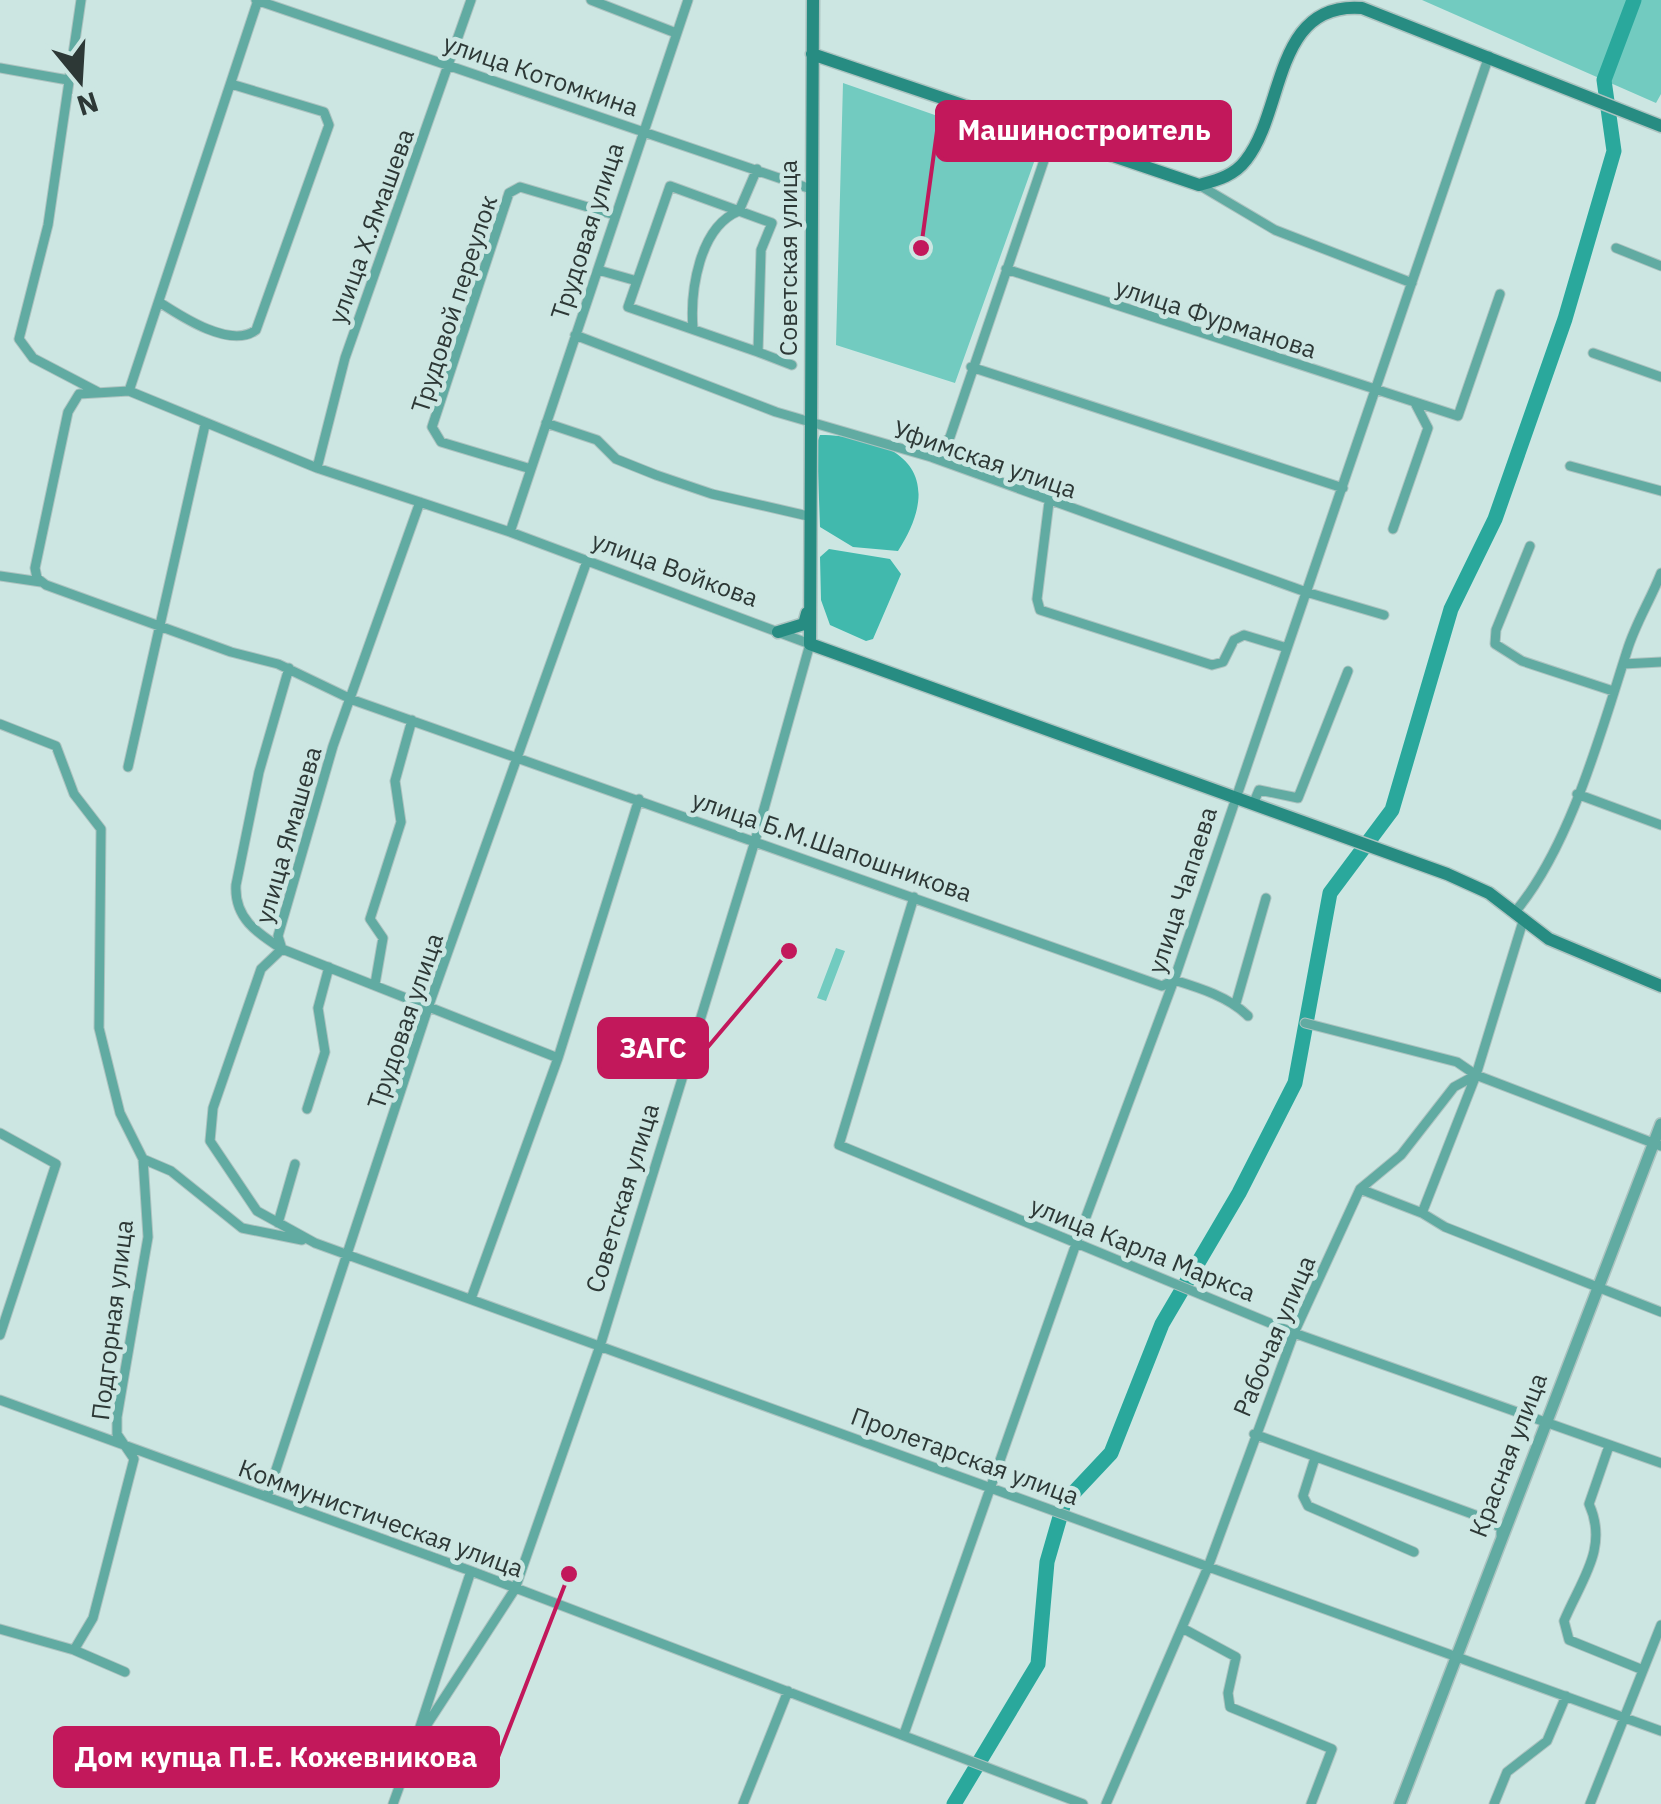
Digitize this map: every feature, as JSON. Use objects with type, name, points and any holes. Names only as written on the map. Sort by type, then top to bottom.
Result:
[{"type":"main road","name":"Советская улица","points":[[810,644],[813,0]]},
{"type":"main road","points":[[812,54],[1199,184],[1220,179],[1248,158],[1290,52],[1325,12],[1362,8],[1661,126]]},
{"type":"main road","points":[[778,632],[804,624],[809,606]]},
{"type":"main road","points":[[809,606],[816,631],[844,656]]},
{"type":"main road","name":"улица Войкова","points":[[810,644],[1235,795],[1489,893],[1549,939],[1661,986]]},
{"type":"street","points":[[81,0],[48,225],[19,339],[33,358],[100,393]]},
{"type":"street","points":[[129,391],[258,0]]},
{"type":"street","name":"улица Котомкина","points":[[258,0],[811,188]]},
{"type":"street","name":"улица Х.Ямашева","points":[[317,468],[345,358],[471,0]]},
{"type":"street","points":[[591,0],[676,33]]},
{"type":"street","name":"Трудовая улица","points":[[510,532],[640,131],[688,0]]},
{"type":"street","name":"улица Чапаева","points":[[904,1734],[1076,1241],[1174,980],[1490,56]]},
{"type":"street","points":[[0,68],[68,80]]},
{"type":"street","points":[[159,302],[180,316],[234,337],[247,337],[256,330],[329,125],[324,112],[232,84]]},
{"type":"street","points":[[931,457],[950,437],[1053,134]]},
{"type":"street","points":[[692,330],[690,298],[710,236],[722,218],[739,211],[757,169]]},
{"type":"street","points":[[1199,184],[1275,230],[1412,283]]},
{"type":"street","points":[[758,352],[760,250],[772,223],[670,186],[628,308],[792,365]]},
{"type":"street","name":"Трудовой переулок","points":[[531,469],[441,442],[432,427],[508,192],[520,187],[614,215]]},
{"type":"street","points":[[1616,248],[1661,266]]},
{"type":"street","points":[[598,270],[637,281]]},
{"type":"street","name":"улица Фурманова","points":[[1006,270],[1458,416],[1500,294]]},
{"type":"street","name":"Уфимская улица","points":[[576,334],[810,423],[931,457],[1306,592],[1384,615]]},
{"type":"street","points":[[1593,354],[1661,378]]},
{"type":"street","points":[[972,367],[1343,488]]},
{"type":"street","name":"улица Войкова","points":[[41,582],[35,568],[68,412],[80,394],[129,391],[317,468],[510,532],[810,644]]},
{"type":"street","points":[[1393,528],[1428,428],[1415,404]]},
{"type":"street","points":[[546,423],[597,440],[616,459],[656,475],[712,494],[808,516]]},
{"type":"street","points":[[128,767],[205,425]]},
{"type":"street","points":[[1570,466],[1661,491]]},
{"type":"street","points":[[354,700],[420,502]]},
{"type":"street","points":[[1049,502],[1037,599],[1040,610],[1212,665],[1223,662],[1234,640],[1244,635],[1287,648]]},
{"type":"street","points":[[1530,546],[1496,630],[1495,644],[1522,661],[1613,692]]},
{"type":"street","name":"Трудовая улица","points":[[267,1498],[430,1005],[587,560]]},
{"type":"street","points":[[1422,1213],[1476,1075],[1519,915],[1537,886],[1577,794],[1623,664],[1661,573]]},
{"type":"street","name":"улица Б.М.Шапошникова","points":[[0,576],[41,582],[158,626],[289,668],[354,700],[1162,986],[1174,980],[1236,1003],[1248,1016]]},
{"type":"street","name":"Советская улица","points":[[394,1804],[415,1742],[515,1588],[601,1344],[755,840],[810,644]]},
{"type":"street","points":[[1623,664],[1661,662]]},
{"type":"street","name":"улица Ямашева","points":[[282,949],[250,929],[235,890],[258,772],[289,668]]},
{"type":"street","name":"улица Войкова","points":[[1254,802],[1259,790],[1298,798],[1348,671]]},
{"type":"street","name":"улица Ямашева","points":[[282,949],[278,936],[334,746],[354,700]]},
{"type":"street","points":[[376,984],[375,966],[383,938],[370,918],[401,822],[394,791],[396,771],[412,720]]},
{"type":"street","points":[[0,724],[56,746],[74,794],[101,829],[99,1028],[120,1112],[142,1159],[171,1171],[242,1228],[316,1243]]},
{"type":"street","points":[[1577,794],[1661,825]]},
{"type":"street","points":[[472,1296],[558,1058],[639,800]]},
{"type":"street","name":"улица Карла Маркса","points":[[914,897],[839,1145],[1294,1333],[1543,1424],[1661,1462]]},
{"type":"street","points":[[1236,1003],[1266,898]]},
{"type":"street","points":[[282,949],[558,1058]]},
{"type":"street","name":"улица Ямашева","points":[[282,949],[261,970],[213,1108],[210,1141],[257,1211],[316,1243],[349,1254]]},
{"type":"street","points":[[307,1109],[325,1052],[318,1008],[330,967]]},
{"type":"street","points":[[1306,1023],[1458,1062],[1476,1075],[1657,1145]]},
{"type":"street","name":"Рабочая улица","points":[[1106,1804],[1184,1629],[1294,1333],[1360,1189],[1400,1155],[1454,1087],[1476,1075]]},
{"type":"street","name":"Красная улица","points":[[1400,1804],[1543,1424],[1657,1145],[1661,1124]]},
{"type":"street","points":[[0,1133],[56,1164],[0,1335]]},
{"type":"street","name":"Подгорная улица","points":[[74,1650],[94,1618],[134,1459],[117,1434],[117,1417],[148,1237],[142,1159]]},
{"type":"street","points":[[278,1223],[295,1164]]},
{"type":"street","points":[[1360,1189],[1422,1213],[1445,1227],[1661,1312]]},
{"type":"street","name":"Пролетарская улица","points":[[349,1254],[1031,1501],[1455,1660],[1661,1731]]},
{"type":"street","name":"Коммунистическая улица","points":[[0,1400],[472,1571],[1083,1804]]},
{"type":"street","points":[[1254,1434],[1486,1519],[1500,1528],[1502,1535]]},
{"type":"street","points":[[1609,1446],[1589,1504],[1598,1522],[1598,1544],[1564,1621],[1564,1630],[1568,1640],[1643,1670]]},
{"type":"street","points":[[1315,1458],[1303,1496],[1308,1506],[1414,1552]]},
{"type":"street","points":[[415,1742],[472,1571]]},
{"type":"street","points":[[1590,1804],[1661,1625]]},
{"type":"street","points":[[1184,1629],[1236,1657],[1228,1693],[1230,1707],[1332,1749],[1311,1804]]},
{"type":"street","points":[[0,1630],[74,1650],[125,1672]]},
{"type":"street","points":[[743,1804],[788,1691]]},
{"type":"street","points":[[1494,1804],[1507,1772],[1547,1741],[1566,1696]]},
{"type":"shaded area","points":[[1422,0],[1661,0],[1661,94],[1656,103]]},
{"type":"shaded area","points":[[843,83],[1038,151],[955,383],[836,345]]},
{"type":"shaded area","points":[[820,435],[873,443],[908,464],[917,480],[918,500],[912,524],[898,551],[853,547],[820,527]]},
{"type":"shaded area","points":[[829,549],[890,559],[901,574],[873,639],[866,641],[830,625],[821,600],[820,557]]},
{"type":"shaded area","points":[[836,948],[845,951],[826,1001],[817,998]]},
{"type":"waterway","points":[[954,1804],[1038,1664],[1047,1562],[1064,1503],[1111,1453],[1162,1324],[1239,1193],[1295,1083],[1330,893],[1392,810],[1451,609],[1495,519],[1565,319],[1614,151],[1604,80],[1634,0]]},
{"type":"place","name":"Машиностроитель","points":[[921,248]]},
{"type":"place","name":"ЗАГС","points":[[789,951]]},
{"type":"place","name":"Дом купца П.Е. Кожевникова","points":[[569,1574]]}]
